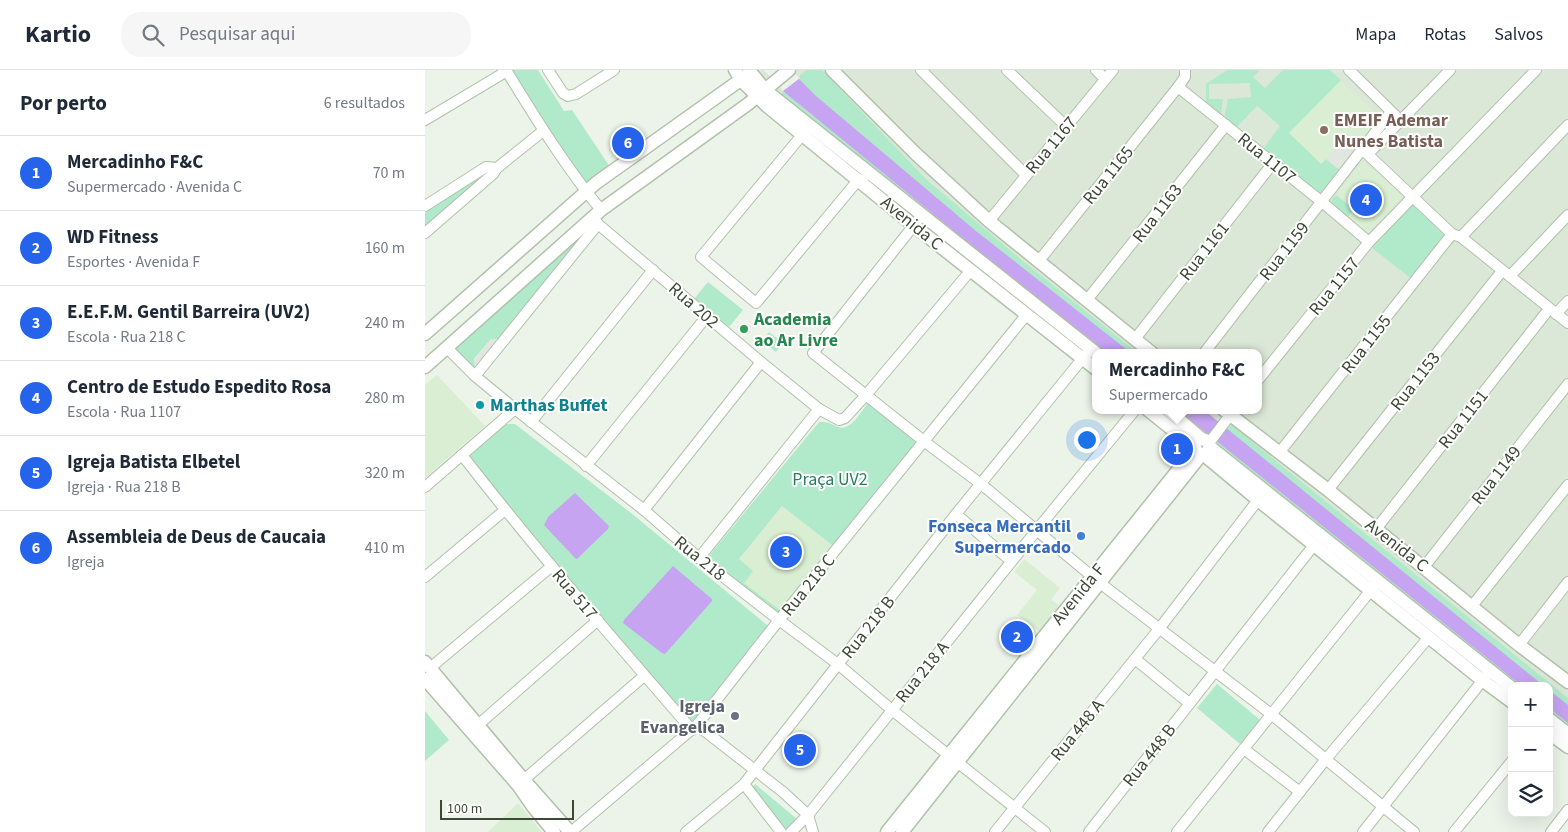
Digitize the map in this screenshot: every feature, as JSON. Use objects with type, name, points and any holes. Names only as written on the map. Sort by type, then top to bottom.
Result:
[{"type":"street","points":[[425,120],[507,70]]},
{"type":"street","name":"Rua 202","points":[[507,70],[543,131],[585,192],[597,217],[653,270],[819,409],[839,420],[843,420],[867,395]]},
{"type":"street","points":[[547,70],[563,93],[568,96],[576,94],[614,70]]},
{"type":"street","points":[[425,368],[597,217],[761,94],[789,70]]},
{"type":"street","points":[[833,70],[916,154],[989,221],[1147,349]]},
{"type":"street","points":[[921,70],[1026,175]]},
{"type":"street","points":[[1007,70],[1067,127]]},
{"type":"street","points":[[1096,70],[1105,79]]},
{"type":"street","name":"Rua 1167","points":[[989,221],[1113,70]]},
{"type":"street","points":[[1178,87],[1185,78],[1185,70]]},
{"type":"street","points":[[1349,70],[1361,74],[1391,112],[1401,120]]},
{"type":"street","points":[[1450,70],[1401,120],[1366,152],[1457,236],[1568,323]]},
{"type":"street","name":"Rua 1157","points":[[1262,375],[1369,242],[1536,70]]},
{"type":"street","points":[[425,334],[585,192],[746,73]]},
{"type":"street","name":"Avenida C","points":[[746,73],[761,94],[917,220],[1090,353]]},
{"type":"street","name":"Rua 1107","points":[[1178,87],[1369,242]]},
{"type":"street","name":"Rua 1165","points":[[1038,262],[1178,87]]},
{"type":"street","name":"Rua 1159","points":[[1206,349],[1322,202],[1366,152],[1391,112]]},
{"type":"street","name":"Rua 1163","points":[[1087,300],[1226,125]]},
{"type":"street","name":"Rua 1155","points":[[1279,453],[1457,236],[1568,126]]},
{"type":"street","points":[[806,130],[701,257],[756,303],[863,176]]},
{"type":"street","points":[[425,233],[493,174],[497,168],[543,131]]},
{"type":"street","name":"Rua 1161","points":[[1135,339],[1273,163]]},
{"type":"street","points":[[425,206],[486,167],[497,168]]},
{"type":"street","name":"Rua 1153","points":[[1328,490],[1506,274],[1568,215]]},
{"type":"street","points":[[475,376],[597,217]]},
{"type":"street","points":[[917,220],[813,353],[981,484],[1096,580],[1206,666],[1212,674],[1271,714],[1414,832]]},
{"type":"street","name":"Avenida C","points":[[917,220],[971,270],[1027,314],[1090,353]]},
{"type":"street","points":[[531,422],[653,270]]},
{"type":"street","points":[[867,395],[971,270]]},
{"type":"street","name":"Rua 1151","points":[[1376,529],[1553,311],[1568,301]]},
{"type":"street","name":"Rua 218 C","points":[[571,832],[695,727],[779,620],[1027,314]]},
{"type":"street","points":[[585,466],[707,316]]},
{"type":"street","name":"Rua 218","points":[[447,348],[475,376],[585,466],[644,510],[699,558],[839,664],[892,710],[1045,832]]},
{"type":"street","name":"Rua 218 B","points":[[686,832],[743,784],[956,514],[1090,353]]},
{"type":"street","points":[[644,510],[761,362]]},
{"type":"street","name":"Rua 1149","points":[[1425,567],[1568,384]]},
{"type":"street","points":[[425,487],[515,409]]},
{"type":"street","points":[[699,558],[819,409]]},
{"type":"street","name":"Rua 218 A","points":[[791,832],[808,814],[1132,414]]},
{"type":"street","points":[[1154,414],[1204,446],[1487,676],[1508,698]]},
{"type":"street","points":[[1172,414],[1258,500],[1315,545],[1374,586],[1429,637],[1487,676],[1508,686]]},
{"type":"street","points":[[1204,446],[1228,414]]},
{"type":"street","name":"Avenida C","points":[[1228,414],[1328,490],[1519,645],[1568,682]]},
{"type":"street","name":"Avenida F","points":[[887,832],[953,758],[1204,446]]},
{"type":"street","name":"Rua 517","points":[[462,455],[505,510],[645,676],[695,727],[754,770],[808,814]]},
{"type":"street","points":[[1473,606],[1568,486]]},
{"type":"street","name":"Rua 448 A","points":[[995,832],[1159,629],[1258,500]]},
{"type":"street","points":[[425,577],[505,510]]},
{"type":"street","points":[[956,514],[1011,561]]},
{"type":"street","name":"Rua 448 B","points":[[1089,832],[1315,545]]},
{"type":"street","points":[[427,670],[552,566]]},
{"type":"street","points":[[1519,645],[1568,582]]},
{"type":"street","points":[[1177,832],[1374,586]]},
{"type":"street","points":[[478,725],[598,620]]},
{"type":"street","points":[[1268,832],[1326,759],[1429,637]]},
{"type":"street","points":[[1135,659],[1189,703]]},
{"type":"street","points":[[427,670],[478,725],[521,782],[534,808],[554,832]]},
{"type":"street","points":[[427,670],[521,782],[571,832]]},
{"type":"street","points":[[521,782],[645,676]]},
{"type":"street","points":[[1363,832],[1487,676]]},
{"type":"street","points":[[1553,721],[1568,734]]},
{"type":"street","points":[[1553,736],[1568,747]]},
{"type":"street","points":[[1244,749],[1300,792]]},
{"type":"street","name":"Avenida F","points":[[902,832],[953,758]]},
{"type":"street","points":[[1454,832],[1508,766]]},
{"type":"street","points":[[743,784],[781,832]]},
{"type":"street","points":[[1551,832],[1568,810]]},
{"type":"street","points":[[808,814],[813,832]]},
{"type":"shaded area","points":[[739,70],[1568,70],[1568,747],[1553,699],[1553,682],[1508,683],[1156,414],[1262,414],[1262,349],[1092,349],[1092,363],[771,109]]},
{"type":"shaded area","points":[[763,70],[790,70],[816,96],[976,231],[1126,349],[1101,349],[783,91]]},
{"type":"shaded area","name":"EMEIF Ademar Nunes Batista","points":[[1330,70],[1381,118],[1320,193],[1263,149],[1280,126],[1256,106]]},
{"type":"shaded area","points":[[1350,134],[1361,144],[1340,170],[1326,159]]},
{"type":"shaded area","points":[[1363,161],[1403,196],[1367,234],[1329,204]]},
{"type":"shaded area","points":[[491,339],[500,339],[475,367],[474,360]]},
{"type":"shaded area","points":[[437,375],[485,426],[425,478],[425,385]]},
{"type":"shaded area","points":[[1183,414],[1209,414],[1539,682],[1517,682]]},
{"type":"shaded area","points":[[575,493],[609,526],[577,559],[544,525],[548,517]]},
{"type":"shaded area","points":[[782,506],[832,545],[780,610],[744,583],[739,559]]},
{"type":"shaded area","points":[[1024,559],[1060,588],[1051,600],[1060,606],[1040,632],[1017,615],[1037,590],[1014,572]]},
{"type":"shaded area","points":[[673,566],[712,601],[665,654],[623,623]]},
{"type":"shaded area","points":[[1553,693],[1568,705],[1568,723],[1553,711]]},
{"type":"shaded area","points":[[518,803],[542,832],[488,832]]},
{"type":"green space","points":[[507,70],[538,70],[564,111],[572,110],[610,167],[586,186]]},
{"type":"green space","points":[[806,70],[822,70],[928,181],[1023,261],[1133,349],[1092,350],[781,94]]},
{"type":"green space","points":[[1227,70],[1260,70],[1253,77],[1265,88],[1283,70],[1330,70],[1341,80],[1289,133],[1321,164],[1326,159],[1340,170],[1320,193],[1263,149],[1280,126],[1257,106],[1236,128],[1224,119],[1228,99],[1251,97],[1250,83],[1209,84],[1209,99],[1223,99],[1221,116],[1206,104],[1206,84]]},
{"type":"green space","points":[[498,164],[425,233],[425,213]]},
{"type":"green space","points":[[1336,195],[1354,209],[1347,218],[1329,204]]},
{"type":"green space","points":[[1413,205],[1448,237],[1413,280],[1372,248]]},
{"type":"green space","points":[[575,241],[577,244],[500,339],[491,339],[474,359],[475,367],[472,370],[454,351]]},
{"type":"green space","points":[[708,282],[743,310],[729,327],[694,299]]},
{"type":"green space","points":[[769,332],[783,343],[776,352],[762,341]]},
{"type":"green space","name":"Praça UV2","points":[[868,403],[871,403],[915,439],[916,442],[782,616],[709,564],[707,558],[819,422],[826,422],[842,428],[847,427]],"holes":[[[782,506],[832,545],[780,610],[744,583],[753,571],[739,559]]]},
{"type":"green space","points":[[506,424],[515,424],[631,513],[767,625],[767,630],[691,723],[516,521],[471,459],[471,454]]},
{"type":"green space","points":[[1226,425],[1233,426],[1548,682],[1508,683],[1214,443]]},
{"type":"green space","points":[[1217,684],[1260,720],[1240,744],[1197,708]]},
{"type":"green space","points":[[1553,686],[1568,698],[1568,731],[1553,719]]},
{"type":"green space","points":[[425,711],[449,740],[425,761]]},
{"type":"green space","points":[[755,784],[797,819],[783,832],[751,790]]},
{"type":"pier","points":[[763,70],[790,70],[800,78],[783,91]]},
{"type":"place","name":"EMEIF Ademar Nunes Batista","points":[[1324,130]]},
{"type":"place","name":"Assembleia de Deus de Caucaia","points":[[628,143]]},
{"type":"place","name":"Centro de Estudo Espedito Rosa","points":[[1366,200]]},
{"type":"place","name":"Academia ao Ar Livre","points":[[744,329]]},
{"type":"place","name":"Marthas Buffet","points":[[480,405]]},
{"type":"place","name":"Mercadinho F&C","points":[[1177,449]]},
{"type":"place","name":"Fonseca Mercantil Supermercado","points":[[1081,536]]},
{"type":"place","name":"E.E.F.M. Gentil Barreira (UV2)","points":[[786,552]]},
{"type":"place","name":"WD Fitness","points":[[1017,637]]},
{"type":"place","name":"Igreja Evangelica","points":[[735,716]]},
{"type":"place","name":"Igreja Batista Elbetel","points":[[800,750]]}]
